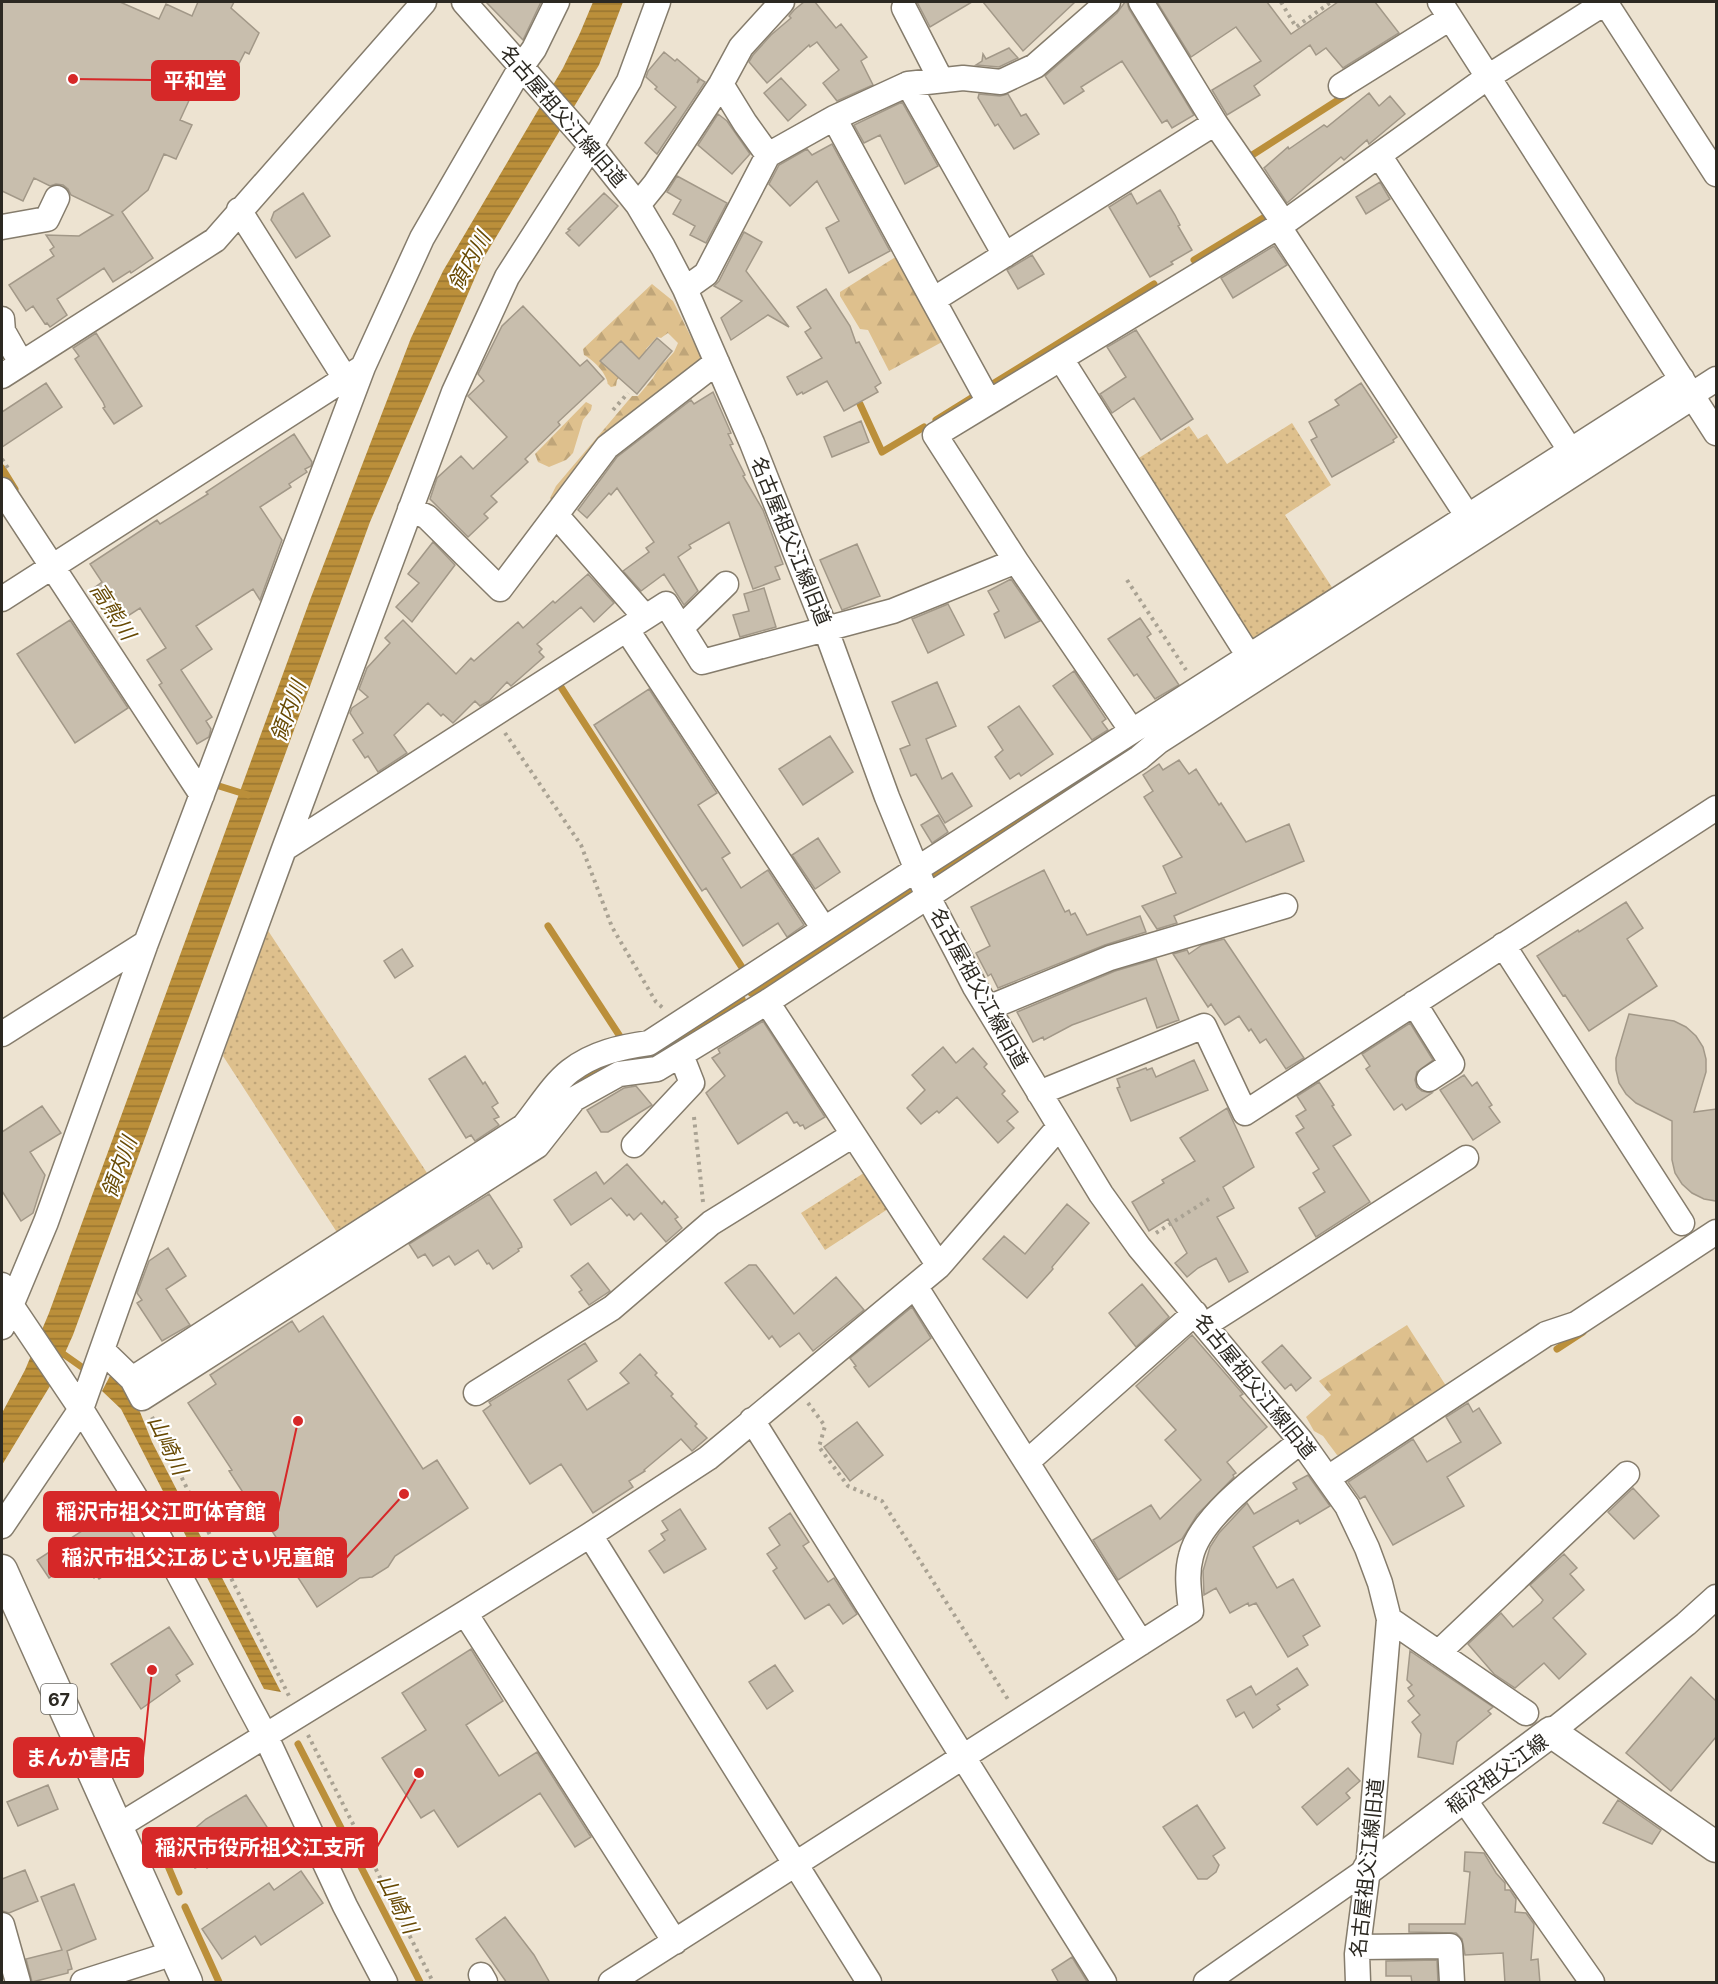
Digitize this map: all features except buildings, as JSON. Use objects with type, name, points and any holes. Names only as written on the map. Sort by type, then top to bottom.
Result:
[{"type":"main road","name":"67","points":[[2,1570],[187,1983]]},
{"type":"main road","name":"稲沢祖父江線","points":[[1368,1869],[1551,1732],[1716,1847]]},
{"type":"street","points":[[2,319],[11,369],[215,240],[424,2]]},
{"type":"street","name":"名古屋祖父江線旧道","points":[[464,2],[586,141],[638,205],[685,289],[752,443],[826,630],[916,869],[928,897],[988,1008],[1101,1194],[1137,1244],[1301,1441],[1347,1506],[1367,1548],[1380,1583],[1389,1619],[1368,1869],[1358,1947],[1358,1983]]},
{"type":"street","points":[[386,1983],[345,1906],[266,1737],[153,1526],[77,1403],[8,1308],[46,1222],[354,373],[422,238],[523,69],[557,2]]},
{"type":"street","points":[[2,1526],[77,1403],[102,1350],[284,849],[454,392],[507,277],[586,141],[629,81],[658,2]]},
{"type":"street","points":[[638,205],[656,184],[721,84],[741,48],[782,2]]},
{"type":"street","points":[[685,289],[706,274],[768,155],[834,118],[908,84],[963,78],[1001,82],[1035,66],[1108,2]]},
{"type":"street","points":[[1141,2],[1215,123],[1473,525]]},
{"type":"street","points":[[1132,731],[1016,561],[935,435],[1282,225],[1488,77],[1606,2],[1716,174]]},
{"type":"street","points":[[903,8],[941,80]]},
{"type":"street","points":[[1341,86],[1445,10],[1716,433]]},
{"type":"street","points":[[721,84],[768,155]]},
{"type":"street","points":[[908,84],[1005,255]]},
{"type":"street","points":[[834,118],[989,402]]},
{"type":"street","points":[[933,300],[1215,123]]},
{"type":"street","points":[[1379,155],[1570,450]]},
{"type":"street","points":[[2,227],[47,219],[57,198]]},
{"type":"street","points":[[239,210],[354,373]]},
{"type":"street","points":[[1061,359],[1255,666]]},
{"type":"street","points":[[411,509],[427,517],[500,589],[607,447],[717,362]]},
{"type":"street","points":[[2,599],[354,373]]},
{"type":"street","points":[[1473,525],[1570,450],[1687,388],[1716,379]]},
{"type":"street","points":[[137,1389],[537,1146],[574,1099],[619,1074],[657,1069],[766,1002],[1138,758],[1255,666],[1687,388]]},
{"type":"street","points":[[2,489],[202,795]]},
{"type":"street","points":[[556,515],[636,623],[824,929]]},
{"type":"street","points":[[284,849],[666,604],[702,662],[893,611],[1016,561]]},
{"type":"street","points":[[681,628],[726,584]]},
{"type":"street","points":[[137,1389],[524,1126],[570,1071],[597,1055],[622,1046],[650,1043],[1198,688],[1255,666]]},
{"type":"street","points":[[1039,1093],[1204,1026],[1245,1113],[1716,808]]},
{"type":"street","points":[[988,1008],[1110,958],[1286,906]]},
{"type":"street","points":[[2,1035],[146,943]]},
{"type":"street","points":[[1503,945],[1682,1223]]},
{"type":"street","points":[[766,1002],[939,1266]]},
{"type":"street","points":[[1414,1003],[1452,1064],[1429,1079]]},
{"type":"street","points":[[634,1146],[692,1083],[681,1055]]},
{"type":"street","points":[[117,1827],[590,1535],[708,1458],[939,1266],[1059,1127]]},
{"type":"street","points":[[476,1393],[612,1308],[711,1222],[853,1135]]},
{"type":"street","points":[[1027,1462],[1200,1318],[1466,1158]]},
{"type":"street","points":[[1328,1478],[1546,1334],[1576,1324],[1716,1232]]},
{"type":"street","points":[[915,1286],[1141,1643]]},
{"type":"street","points":[[102,1350],[137,1389]]},
{"type":"street","points":[[752,1420],[1104,1983]]},
{"type":"street","points":[[611,1983],[1191,1611],[1188,1577],[1191,1554],[1203,1530],[1222,1508],[1301,1441]]},
{"type":"street","points":[[1437,1653],[1627,1474]]},
{"type":"street","points":[[590,1535],[869,1983]]},
{"type":"street","points":[[1551,1732],[1686,1624],[1716,1597]]},
{"type":"street","points":[[465,1613],[675,1942]]},
{"type":"street","points":[[1389,1619],[1526,1713]]},
{"type":"street","points":[[1463,1798],[1592,1983]]},
{"type":"street","points":[[1206,1983],[1368,1869]]},
{"type":"street","points":[[2,1925],[18,1983]]},
{"type":"street","points":[[1358,1947],[1450,1946],[1452,1983]]},
{"type":"street","points":[[83,1983],[174,1953]]},
{"type":"path","points":[[1281,2],[1296,27],[1331,2]]},
{"type":"path","points":[[1127,580],[1198,688]]},
{"type":"path","points":[[493,715],[581,845],[612,927],[656,1002],[680,1023]]},
{"type":"path","points":[[690,1086],[704,1211],[711,1222]]},
{"type":"path","points":[[1137,1244],[1209,1199]]},
{"type":"path","points":[[795,1385],[825,1426],[819,1447],[848,1486],[882,1501],[1021,1720]]},
{"type":"path","points":[[137,1389],[433,1983]]},
{"type":"green space","points":[[894,258],[898,258],[944,336],[942,342],[889,371],[868,330],[860,329],[840,296],[840,292]]},
{"type":"green space","points":[[652,284],[673,301],[703,361],[553,503],[550,498],[556,486],[632,396],[638,396],[661,364],[674,352],[678,343],[668,333],[661,338],[657,337],[646,349],[647,352],[639,363],[633,363],[617,380],[616,386],[611,387],[600,368],[584,355],[583,349]]},
{"type":"green space","points":[[586,402],[592,405],[591,410],[583,420],[573,453],[566,460],[549,467],[538,462],[535,454]]},
{"type":"green space","points":[[1292,423],[1331,485],[1285,515],[1335,592],[1249,648],[1131,463],[1189,426],[1198,439],[1207,434],[1227,464]]},
{"type":"green space","points":[[265,926],[431,1179],[340,1237],[223,1056]]},
{"type":"green space","points":[[867,1171],[891,1207],[825,1250],[801,1213]]},
{"type":"green space","points":[[1407,1325],[1450,1392],[1347,1458],[1337,1455],[1323,1436],[1314,1431],[1306,1417],[1331,1395],[1319,1381]]},
{"type":"water","name":"領内川","points":[[593,2],[623,2],[599,65],[483,259],[370,522],[73,1335],[50,1386],[2,1465],[2,1413],[25,1370],[49,1313],[310,600],[411,338],[443,271],[563,68]]},
{"type":"water","points":[[110,1376],[130,1387],[152,1442],[281,1692],[264,1689],[121,1409],[102,1391]]},
{"type":"waterway","points":[[1246,159],[1349,93]]},
{"type":"waterway","points":[[1194,260],[1268,215],[1264,211]]},
{"type":"waterway","points":[[991,385],[1154,284]]},
{"type":"waterway","points":[[936,420],[973,397]]},
{"type":"waterway","points":[[860,404],[882,452],[924,427]]},
{"type":"waterway","name":"高熊川","points":[[2,468],[15,489]]},
{"type":"waterway","points":[[559,684],[745,972]]},
{"type":"waterway","points":[[936,875],[1141,742]]},
{"type":"waterway","name":"高熊川","points":[[219,786],[248,795]]},
{"type":"waterway","points":[[751,993],[909,892]]},
{"type":"waterway","points":[[548,926],[623,1041]]},
{"type":"waterway","points":[[566,1092],[589,1073],[620,1061],[654,1055],[742,999]]},
{"type":"waterway","points":[[1557,1349],[1583,1332]]},
{"type":"waterway","name":"山崎川","points":[[59,1351],[86,1370]]},
{"type":"waterway","name":"山崎川","points":[[298,1744],[420,1982]]},
{"type":"waterway","points":[[168,1866],[179,1892]]},
{"type":"waterway","points":[[185,1907],[219,1982]]},
{"type":"place","name":"平和堂","points":[[73,79]]},
{"type":"place","name":"稲沢市祖父江町体育館","points":[[298,1421]]},
{"type":"place","name":"稲沢市祖父江あじさい児童館","points":[[404,1494]]},
{"type":"place","name":"まんか書店","points":[[152,1670]]},
{"type":"place","name":"稲沢市役所祖父江支所","points":[[419,1773]]}]
